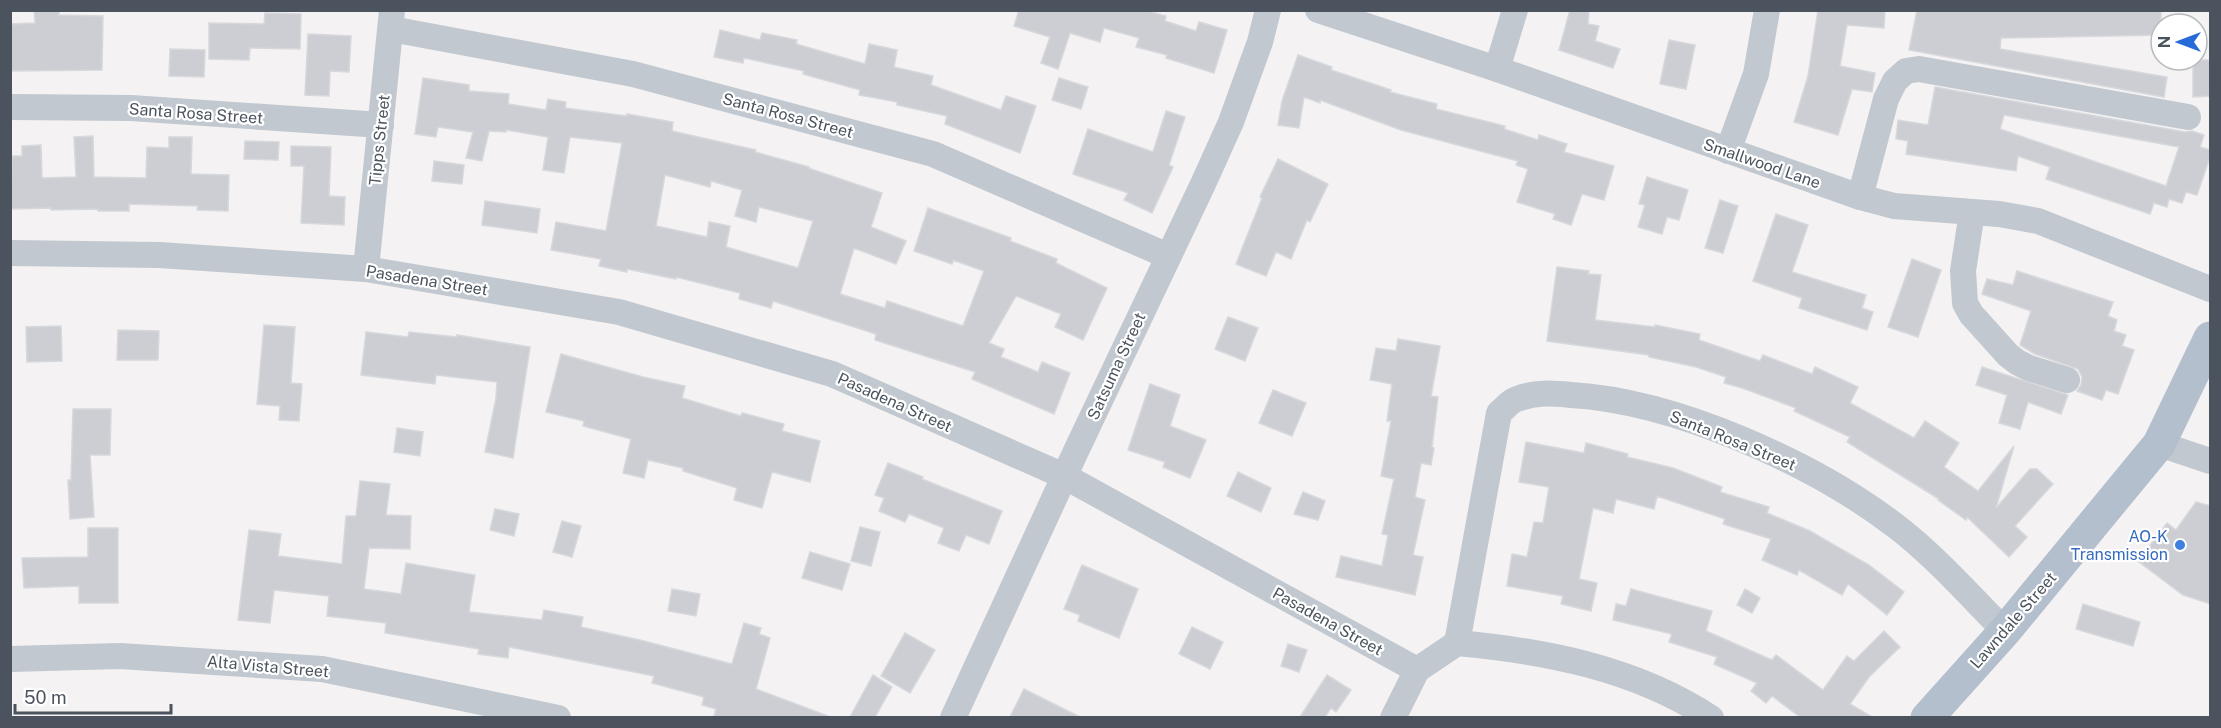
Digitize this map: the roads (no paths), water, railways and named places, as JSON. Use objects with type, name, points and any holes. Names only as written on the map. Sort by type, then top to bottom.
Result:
[{"type":"main road","name":"Lawndale Street","points":[[1927,717],[2005,631],[2159,444],[2211,338]]},
{"type":"street","name":"Satsuma Street","points":[[953,717],[1231,122],[1260,42],[1268,10]]},
{"type":"street","name":"Smallwood Lane","points":[[1318,10],[1497,69],[1860,197],[1894,206],[1999,214],[2038,221],[2211,289]]},
{"type":"street","points":[[1497,69],[1515,10]]},
{"type":"street","points":[[1728,151],[1756,74],[1767,10]]},
{"type":"street","name":"Santa Rosa Street","points":[[392,20],[633,74],[933,154],[1168,256]]},
{"type":"street","name":"Tipps Street","points":[[366,269],[392,20]]},
{"type":"street","points":[[1860,197],[1886,99],[1895,81],[1906,71],[1919,69],[2188,117]]},
{"type":"street","name":"Santa Rosa Street","points":[[10,107],[131,108],[381,125]]},
{"type":"street","points":[[1972,212],[1963,271],[1965,303],[1971,314],[2017,362],[2067,380]]},
{"type":"street","name":"Pasadena Street","points":[[10,253],[159,255],[366,269],[619,312],[832,374],[1064,476],[1417,670]]},
{"type":"street","name":"Santa Rosa Street","points":[[1457,643],[1499,413],[1515,399],[1540,393],[1603,396],[1686,418],[1768,452],[1838,488],[1897,527],[2005,631]]},
{"type":"street","points":[[2159,444],[2211,461]]},
{"type":"street","points":[[1393,717],[1417,670],[1457,643],[1515,648],[1574,660],[1654,687],[1711,717]]},
{"type":"street","name":"Alta Vista Street","points":[[10,659],[120,656],[322,669],[558,717]]},
{"type":"place","name":"AO-K Transmission","points":[[2180,545]]}]
